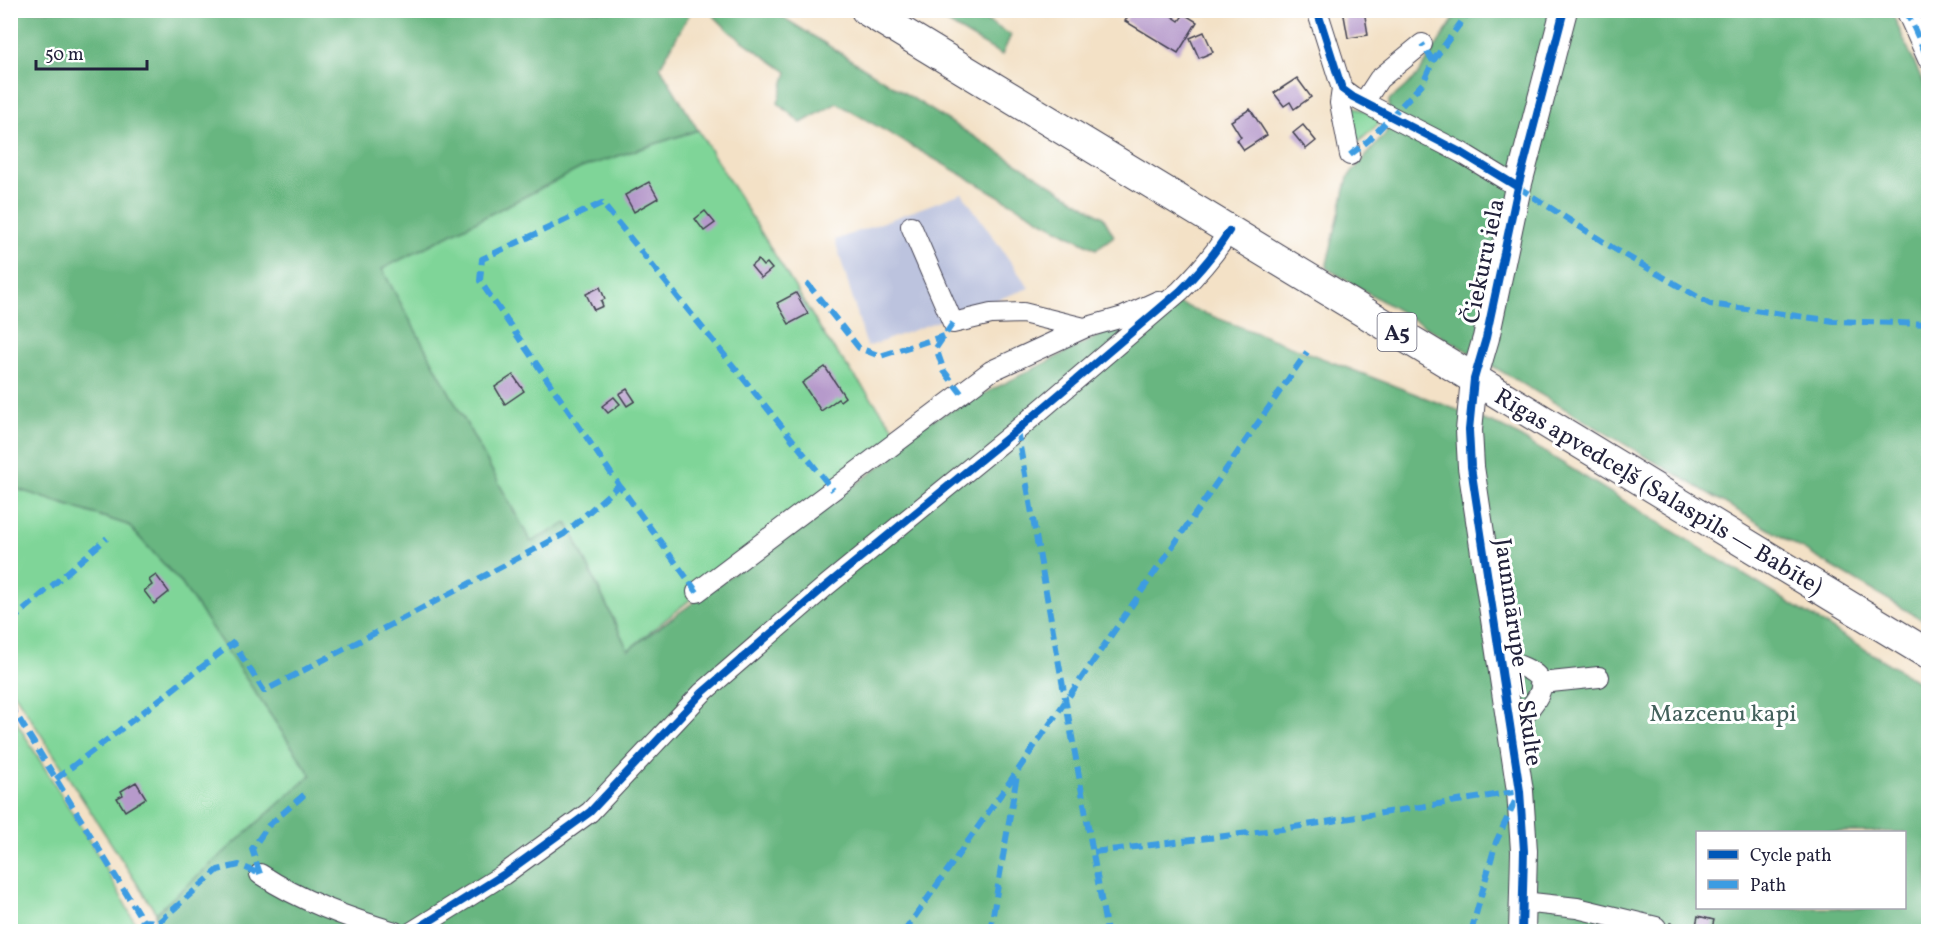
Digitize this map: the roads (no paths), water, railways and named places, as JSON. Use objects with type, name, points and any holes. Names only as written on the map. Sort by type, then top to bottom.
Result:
[{"type":"highway","name":"Rīgas apvedceļš (Salaspils — Babīte)","points":[[866,10],[1929,654]]},
{"type":"main road","name":"Čiekuru iela","points":[[1474,379],[1486,338],[1518,187],[1564,10]]},
{"type":"main road","name":"Jaunmārupe — Skulte","points":[[1474,379],[1468,430],[1471,467],[1520,791],[1524,851],[1522,932]]},
{"type":"street","points":[[1317,10],[1342,89],[1340,104],[1350,154]]},
{"type":"street","points":[[1906,10],[1929,59]]},
{"type":"street","points":[[1364,102],[1379,79],[1422,44]]},
{"type":"street","points":[[1342,89],[1462,153],[1518,187]]},
{"type":"street","points":[[911,226],[953,323],[991,314],[1023,314],[1084,328]]},
{"type":"street","points":[[412,932],[503,875],[590,812],[702,693],[827,585],[1017,430],[1180,291],[1203,268],[1229,231]]},
{"type":"street","points":[[697,592],[991,371],[1084,328],[1123,317],[1180,291]]},
{"type":"street","points":[[1502,661],[1526,668],[1541,683],[1539,694],[1533,703],[1521,719],[1511,725]]},
{"type":"street","points":[[1541,683],[1599,677]]},
{"type":"street","points":[[260,874],[280,888],[352,919],[395,932]]},
{"type":"street","points":[[1523,902],[1577,908],[1656,927]]},
{"type":"park label","name":"Mazcenu kapi","points":[[1723,713]]}]
